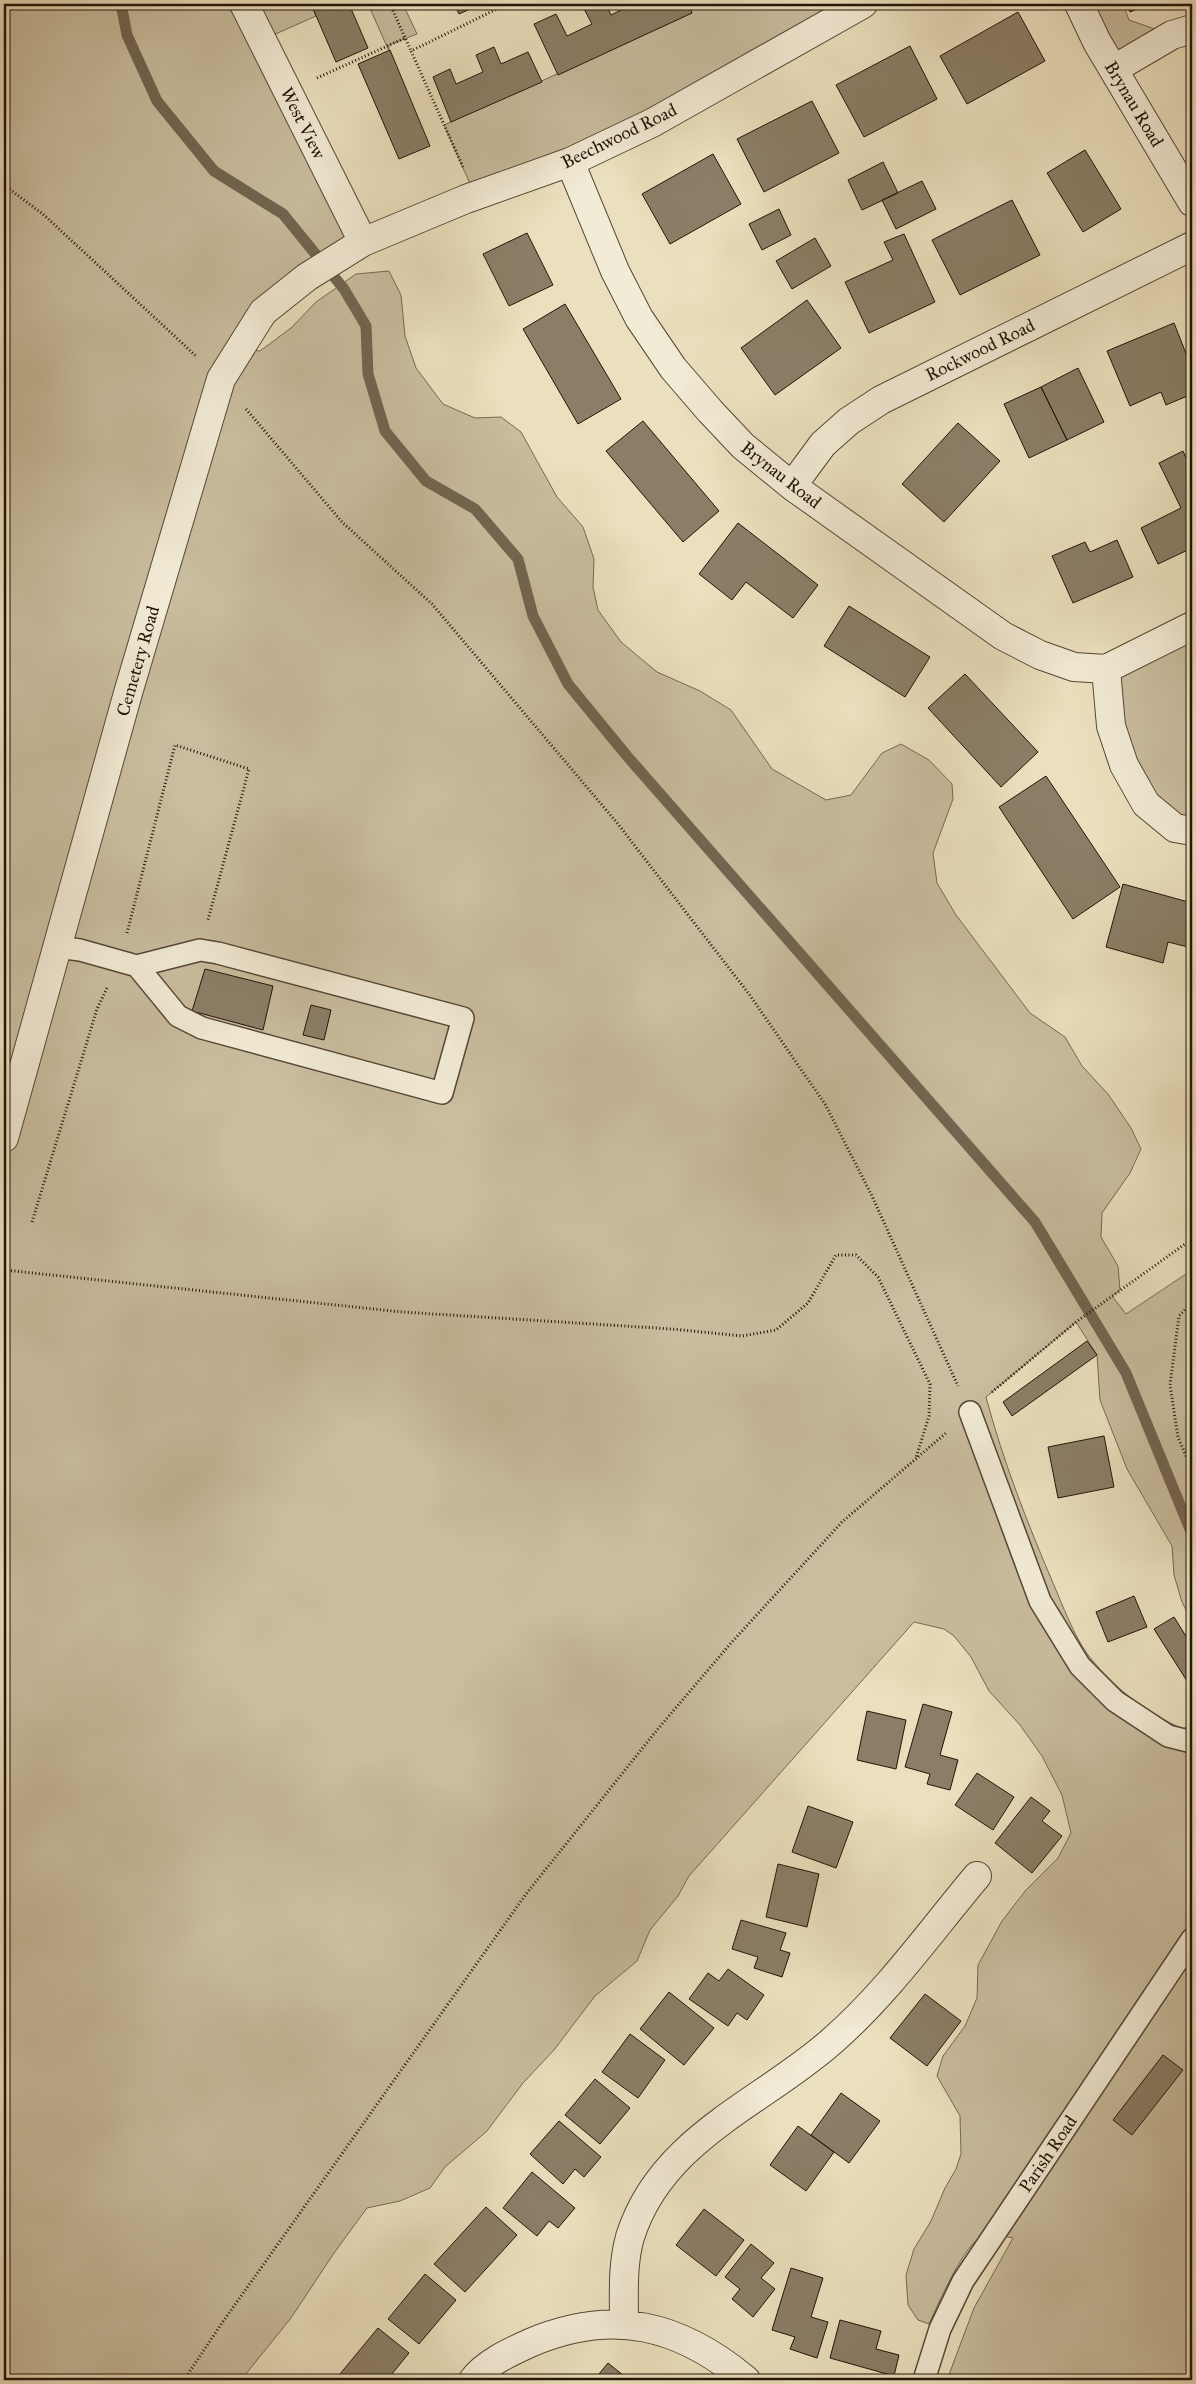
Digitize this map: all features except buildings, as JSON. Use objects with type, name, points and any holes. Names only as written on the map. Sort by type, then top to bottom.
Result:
[{"type":"street","name":"West View","points":[[244,4],[363,242]]},
{"type":"street","name":"Beechwood Road","points":[[363,242],[475,195],[570,162],[652,123],[863,4]]},
{"type":"street","name":"Brynau Road","points":[[1080,4],[1097,42],[1192,202]]},
{"type":"street","points":[[1114,69],[1172,35],[1192,28]]},
{"type":"street","name":"Brynau Road","points":[[570,162],[616,271],[639,318],[673,368],[743,446],[792,486],[1003,636],[1040,655],[1074,667],[1106,669]]},
{"type":"street","name":"Cemetery Road","points":[[4,1138],[128,693],[221,379],[262,312],[307,277],[363,242]]},
{"type":"street","name":"Rockwood Road","points":[[792,486],[823,444],[849,421],[881,400],[1192,246]]},
{"type":"street","points":[[1192,626],[1106,669],[1111,726],[1124,765],[1146,804],[1175,828],[1192,831]]},
{"type":"street","points":[[624,2324],[624,2274],[630,2238],[647,2198],[667,2169],[715,2124],[838,2036],[864,2010],[977,1876]]},
{"type":"street","points":[[472,2380],[477,2374],[508,2353],[546,2337],[589,2325],[624,2324],[653,2329],[689,2342],[724,2362],[746,2380]]},
{"type":"lane","points":[[58,947],[80,950],[137,966],[200,950],[218,953],[463,1018],[442,1094],[202,1028],[178,1016],[137,966]]},
{"type":"lane","points":[[970,1412],[1040,1601],[1080,1666],[1115,1701],[1168,1736],[1192,1742]]},
{"type":"lane","name":"Parish Road","points":[[924,2380],[940,2329],[963,2281],[1192,1940]]},
{"type":"path","points":[[390,4],[475,195]]},
{"type":"path","points":[[410,51],[507,4]]},
{"type":"path","points":[[287,92],[405,38]]},
{"type":"path","points":[[4,184],[44,216],[221,379],[342,522],[432,604],[618,824],[749,994],[825,1104],[872,1196],[970,1412]]},
{"type":"path","points":[[184,2380],[222,2323],[526,1894],[730,1643],[842,1522],[1076,1322],[1192,1239]]},
{"type":"path","points":[[4,1270],[402,1312],[672,1329],[742,1336],[776,1330],[808,1303],[836,1255],[856,1255],[878,1277],[930,1384],[929,1416],[915,1460]]},
{"type":"path","points":[[1192,1302],[1179,1316],[1170,1385],[1178,1437],[1192,1470]]},
{"type":"shaded area","points":[[4,4],[311,4],[316,16],[262,40],[363,242],[240,349],[260,351],[291,328],[316,302],[356,274],[389,271],[401,295],[405,336],[416,368],[443,404],[475,418],[501,417],[521,432],[557,497],[583,527],[594,559],[593,587],[598,610],[621,642],[657,672],[700,691],[731,710],[772,769],[826,800],[851,795],[882,753],[901,744],[929,760],[952,784],[953,799],[933,853],[937,883],[956,915],[1030,1013],[1065,1037],[1082,1066],[1108,1094],[1131,1128],[1141,1149],[1130,1173],[1102,1213],[1101,1237],[1118,1266],[1120,1290],[1112,1296],[1126,1314],[1192,1270],[1192,1622],[1182,1602],[1174,1575],[1172,1546],[1127,1469],[1100,1400],[1097,1355],[1076,1322],[986,1397],[1008,1468],[1043,1560],[1073,1629],[1088,1655],[1108,1678],[1143,1707],[1183,1729],[1192,1724],[1192,2380],[947,2380],[974,2308],[1013,2238],[990,2235],[983,2236],[976,2241],[968,2250],[952,2276],[929,2324],[918,2320],[908,2305],[906,2275],[914,2249],[931,2221],[945,2188],[956,2169],[961,2154],[960,2116],[937,2076],[943,2056],[965,2026],[977,1998],[978,1965],[1002,1921],[1026,1890],[1058,1858],[1071,1833],[1062,1795],[1042,1756],[1020,1725],[989,1691],[971,1657],[954,1636],[944,1629],[914,1622],[689,1876],[678,1896],[650,1930],[637,1961],[595,1996],[554,2050],[523,2083],[487,2131],[445,2167],[430,2188],[400,2201],[367,2208],[334,2253],[291,2318],[241,2380],[4,2380]]},
{"type":"shaded area","points":[[368,4],[403,4],[417,34],[389,45],[389,51]]},
{"type":"shaded area","points":[[688,4],[863,4],[475,195],[444,125],[692,13]]},
{"type":"shaded area","points":[[1079,4],[1123,4],[1129,20],[1172,35],[1114,69]]},
{"type":"shaded area","points":[[1192,626],[1192,831],[1146,804],[1106,669]]},
{"type":"waterway","points":[[121,4],[127,35],[157,101],[214,171],[283,214],[344,289],[366,326],[368,374],[385,431],[426,481],[475,509],[518,559],[533,616],[568,684],[627,756],[1035,1222],[1126,1373],[1192,1534]]}]
